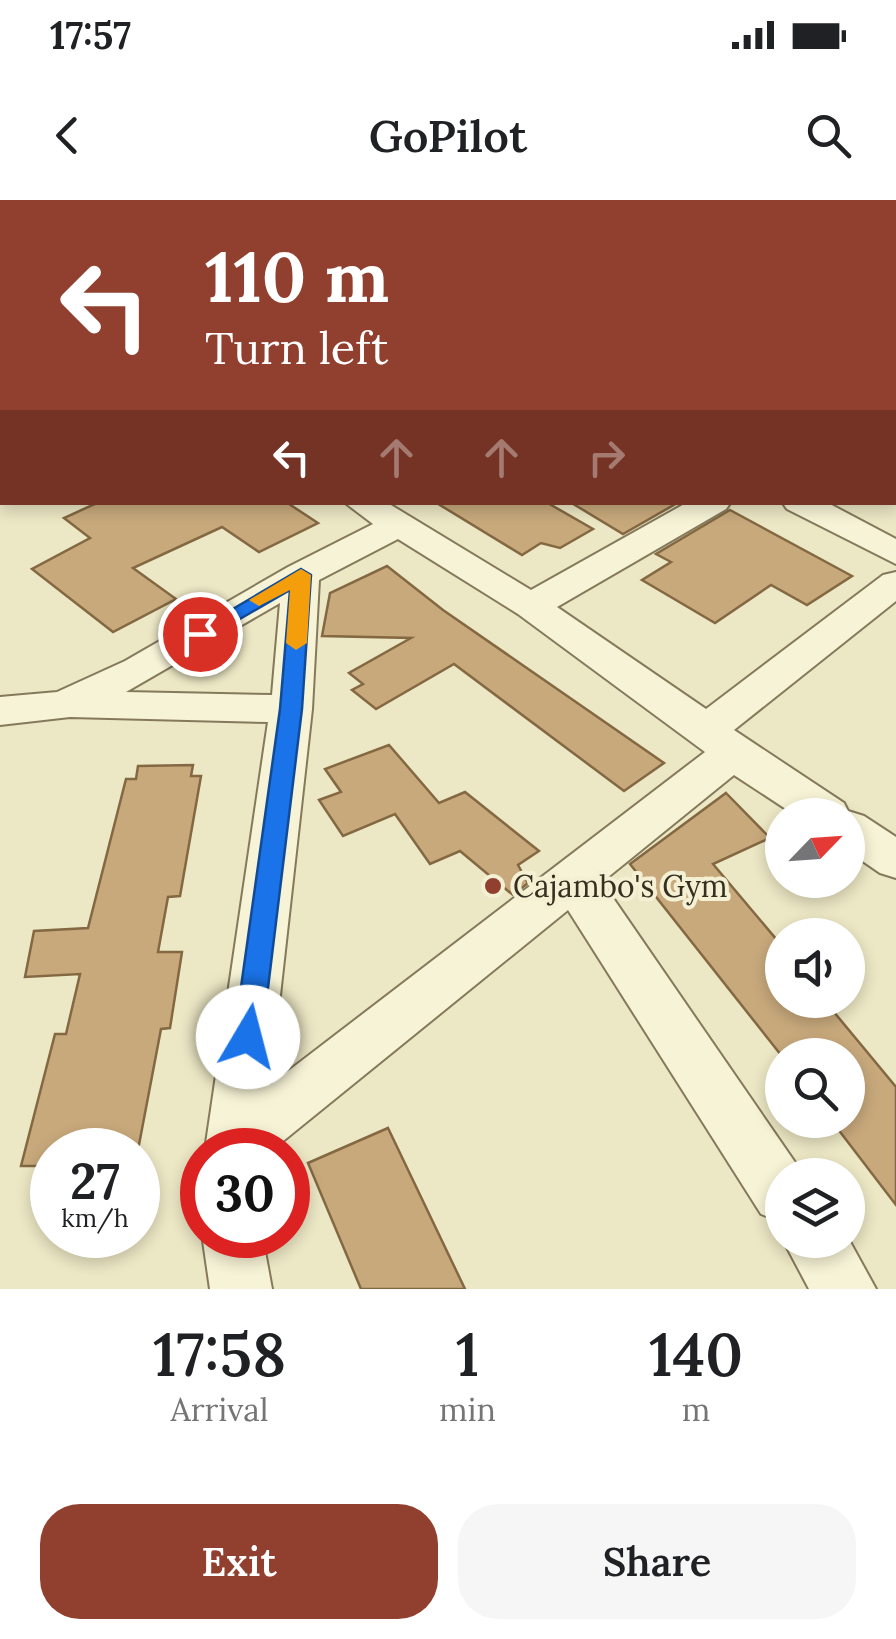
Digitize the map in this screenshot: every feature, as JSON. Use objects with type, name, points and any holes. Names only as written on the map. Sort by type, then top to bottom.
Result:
[{"type":"street","points":[[366,505],[532,606],[803,798]]},
{"type":"street","points":[[532,606],[709,505]]},
{"type":"street","points":[[805,505],[896,553]]},
{"type":"street","points":[[64,705],[139,670],[301,575],[399,525]]},
{"type":"street","points":[[237,1128],[291,709],[301,575]]},
{"type":"street","points":[[259,1128],[574,879],[896,583]]},
{"type":"street","points":[[0,711],[64,705],[291,709]]},
{"type":"street","points":[[865,839],[896,860]]},
{"type":"street","points":[[574,879],[765,1168]]},
{"type":"street","points":[[236,1258],[242,1289]]},
{"type":"street","points":[[825,1258],[846,1289]]},
{"type":"building","points":[[92,505],[291,505],[318,523],[259,552],[222,527],[133,568],[176,599],[113,632],[32,569],[90,538],[64,518]]},
{"type":"building","points":[[440,505],[551,505],[593,529],[560,548],[541,543],[522,555]]},
{"type":"building","points":[[575,505],[674,505],[623,534]]},
{"type":"building","points":[[730,510],[852,576],[807,605],[771,585],[715,623],[642,580],[671,562],[656,554]]},
{"type":"building","points":[[387,566],[443,610],[664,763],[624,791],[454,664],[376,709],[352,690],[363,684],[349,673],[411,638],[322,636],[330,593]]},
{"type":"building","points":[[389,745],[439,803],[465,792],[539,851],[518,865],[528,883],[513,895],[460,851],[430,864],[395,814],[343,836],[319,800],[341,792],[325,769]]},
{"type":"building","points":[[193,765],[191,776],[201,776],[180,896],[168,897],[158,952],[182,952],[170,1028],[161,1029],[142,1128],[31,1128],[55,1034],[66,1034],[80,974],[25,977],[34,931],[88,928],[126,779],[136,779],[138,766]]},
{"type":"building","points":[[726,793],[765,833],[765,840],[713,864],[765,926],[765,1018],[839,1018],[855,1038],[768,1038],[630,864]]},
{"type":"building","points":[[865,1050],[896,1087],[896,1205],[865,1164],[865,1158],[860,1158],[845,1138],[865,1138]]},
{"type":"building","points":[[388,1128],[465,1289],[361,1289],[310,1162]]},
{"type":"building","points":[[30,1131],[30,1166],[21,1166]]},
{"type":"slow traffic","points":[[259,600],[301,575],[296,643]]},
{"type":"place","name":"Cajambo's Gym","points":[[493,886]]},
{"type":"route","points":[[200,634],[301,575],[291,709],[248,1037]]}]
